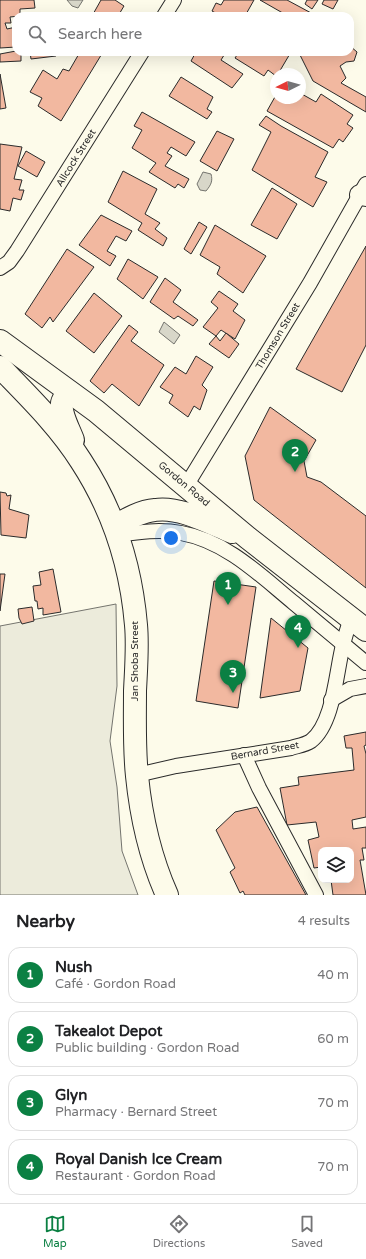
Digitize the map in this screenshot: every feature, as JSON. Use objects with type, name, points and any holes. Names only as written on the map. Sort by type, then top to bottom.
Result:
[{"type":"main road","name":"Gordon Road","points":[[0,341],[96,411],[248,538],[359,624]]},
{"type":"main road","name":"Jan Shoba Street","points":[[0,367],[50,420],[81,460],[97,487],[116,530],[129,577],[136,626],[135,730],[137,775],[142,813],[150,848],[167,895]]},
{"type":"main road","points":[[69,392],[62,402],[63,412],[81,460]]},
{"type":"main road","points":[[116,530],[127,519],[156,509],[169,510],[193,516],[248,538]]},
{"type":"street","points":[[166,12],[174,0]]},
{"type":"street","name":"Allcock Street","points":[[4,265],[18,251],[140,56]]},
{"type":"street","name":"Thomson Street","points":[[186,486],[364,192]]},
{"type":"street","points":[[116,530],[182,533],[207,541],[228,551],[366,663]]},
{"type":"street","name":"Bernard Street","points":[[137,775],[176,766],[291,748],[308,742],[318,734],[326,722],[343,644],[359,624]]},
{"type":"street","points":[[331,700],[350,689],[366,686]]},
{"type":"street","points":[[244,755],[259,788],[316,895]]},
{"type":"shaded area","points":[[67,0],[83,0],[78,8],[72,6]]},
{"type":"shaded area","points":[[203,172],[211,174],[212,176],[211,183],[206,191],[200,190],[197,184]]},
{"type":"shaded area","points":[[164,322],[180,335],[174,344],[159,332]]},
{"type":"shaded area","points":[[116,604],[117,686],[110,741],[117,787],[122,851],[138,895],[0,895],[0,626]]},
{"type":"building","points":[[0,0],[34,0],[35,8],[20,9],[20,12],[12,12],[12,17],[10,17],[11,23],[5,23],[7,29],[12,28],[12,47],[0,48]]},
{"type":"building","points":[[101,0],[115,0],[124,6],[120,12],[94,12]]},
{"type":"building","points":[[224,0],[254,0],[247,12],[212,11],[216,3],[221,5]]},
{"type":"building","points":[[260,0],[287,0],[309,12],[281,12]]},
{"type":"building","points":[[307,0],[318,0],[312,9],[305,4]]},
{"type":"building","points":[[324,0],[338,0],[333,9],[322,4]]},
{"type":"building","points":[[354,49],[357,52],[354,61],[346,62],[340,66],[346,78],[341,83],[366,97],[366,112],[313,81],[300,56],[354,56]]},
{"type":"building","points":[[12,52],[12,56],[21,56],[21,61],[0,62],[0,54]]},
{"type":"building","points":[[31,56],[56,56],[31,59]]},
{"type":"building","points":[[78,56],[101,56],[61,121],[38,106],[42,98],[30,92],[43,70],[57,79],[63,69],[69,71]]},
{"type":"building","points":[[194,56],[224,56],[221,60],[243,74],[232,88],[191,61]]},
{"type":"building","points":[[236,56],[289,56],[282,68],[270,68],[270,72],[268,70],[264,76],[235,58]]},
{"type":"building","points":[[0,74],[6,108],[0,109]]},
{"type":"building","points":[[181,77],[213,97],[207,109],[212,112],[207,119],[169,96]]},
{"type":"building","points":[[321,94],[353,115],[347,124],[353,128],[343,142],[339,139],[333,148],[267,111],[271,104],[306,104],[306,96],[316,102]]},
{"type":"building","points":[[142,112],[195,142],[186,156],[171,147],[167,153],[172,156],[165,166],[189,179],[184,188],[178,184],[175,188],[149,172],[156,163],[132,148],[142,130],[134,126]]},
{"type":"building","points":[[266,116],[328,152],[315,177],[327,182],[313,207],[252,170],[271,132],[259,125]]},
{"type":"building","points":[[217,131],[234,139],[217,171],[200,161]]},
{"type":"building","points":[[0,144],[22,147],[14,179],[22,180],[19,190],[24,190],[21,200],[13,198],[10,211],[0,209]]},
{"type":"building","points":[[26,151],[45,162],[37,177],[18,166]]},
{"type":"building","points":[[123,171],[157,189],[145,214],[160,223],[155,229],[167,238],[163,246],[138,230],[142,223],[108,202]]},
{"type":"building","points":[[272,188],[297,204],[277,239],[251,225]]},
{"type":"building","points":[[101,215],[132,231],[126,241],[116,236],[107,251],[116,256],[110,266],[79,245]]},
{"type":"building","points":[[199,222],[207,227],[191,254],[184,249]]},
{"type":"building","points":[[215,225],[266,256],[243,293],[217,274],[220,267],[200,255]]},
{"type":"building","points":[[366,246],[366,345],[342,392],[296,369]]},
{"type":"building","points":[[67,249],[94,267],[53,322],[50,317],[42,328],[25,314]]},
{"type":"building","points":[[128,259],[158,277],[143,299],[117,279]]},
{"type":"building","points":[[165,278],[181,290],[173,302],[198,320],[193,326],[178,316],[174,319],[150,302]]},
{"type":"building","points":[[219,291],[238,304],[233,311],[245,320],[235,339],[221,330],[216,336],[203,327],[218,308],[211,302]]},
{"type":"building","points":[[94,293],[122,316],[94,353],[66,331]]},
{"type":"building","points":[[129,325],[138,332],[131,341],[164,365],[139,406],[112,384],[104,393],[90,381]]},
{"type":"building","points":[[226,333],[239,344],[229,358],[209,344],[216,336],[220,341]]},
{"type":"building","points":[[196,356],[213,367],[202,385],[207,390],[200,410],[194,406],[188,417],[169,403],[173,395],[160,387],[175,367],[186,374]]},
{"type":"building","points":[[270,407],[316,440],[304,461],[307,477],[321,482],[366,516],[366,588],[254,500],[245,456]]},
{"type":"building","points":[[0,492],[6,493],[7,496],[11,495],[9,509],[29,515],[26,538],[1,535]]},
{"type":"building","points":[[53,569],[61,612],[43,615],[43,608],[38,609],[37,601],[35,601],[33,586],[41,585],[39,572]]},
{"type":"building","points":[[0,574],[5,574],[0,611]]},
{"type":"building","points":[[214,581],[256,587],[238,708],[196,701]]},
{"type":"building","points":[[32,607],[34,621],[22,624],[19,618],[18,609]]},
{"type":"building","points":[[271,618],[308,648],[300,691],[260,698]]},
{"type":"building","points":[[366,732],[366,745],[364,746],[366,754],[366,817],[352,820],[353,829],[366,827],[366,848],[362,848],[364,860],[360,860],[366,895],[333,895],[331,883],[354,883],[354,847],[318,847],[318,867],[314,868],[308,840],[319,837],[316,822],[287,825],[280,788],[299,785],[298,777],[354,770],[352,748],[346,748],[344,736]]},
{"type":"building","points":[[257,807],[306,895],[245,895],[243,891],[240,893],[230,872],[235,868],[216,830],[235,812]]},
{"type":"place","name":"Takealot Depot","points":[[295,472]]},
{"type":"place","name":"Nush","points":[[228,605]]},
{"type":"place","name":"Royal Danish Ice Cream","points":[[298,648]]},
{"type":"place","name":"Glyn","points":[[233,693]]}]
